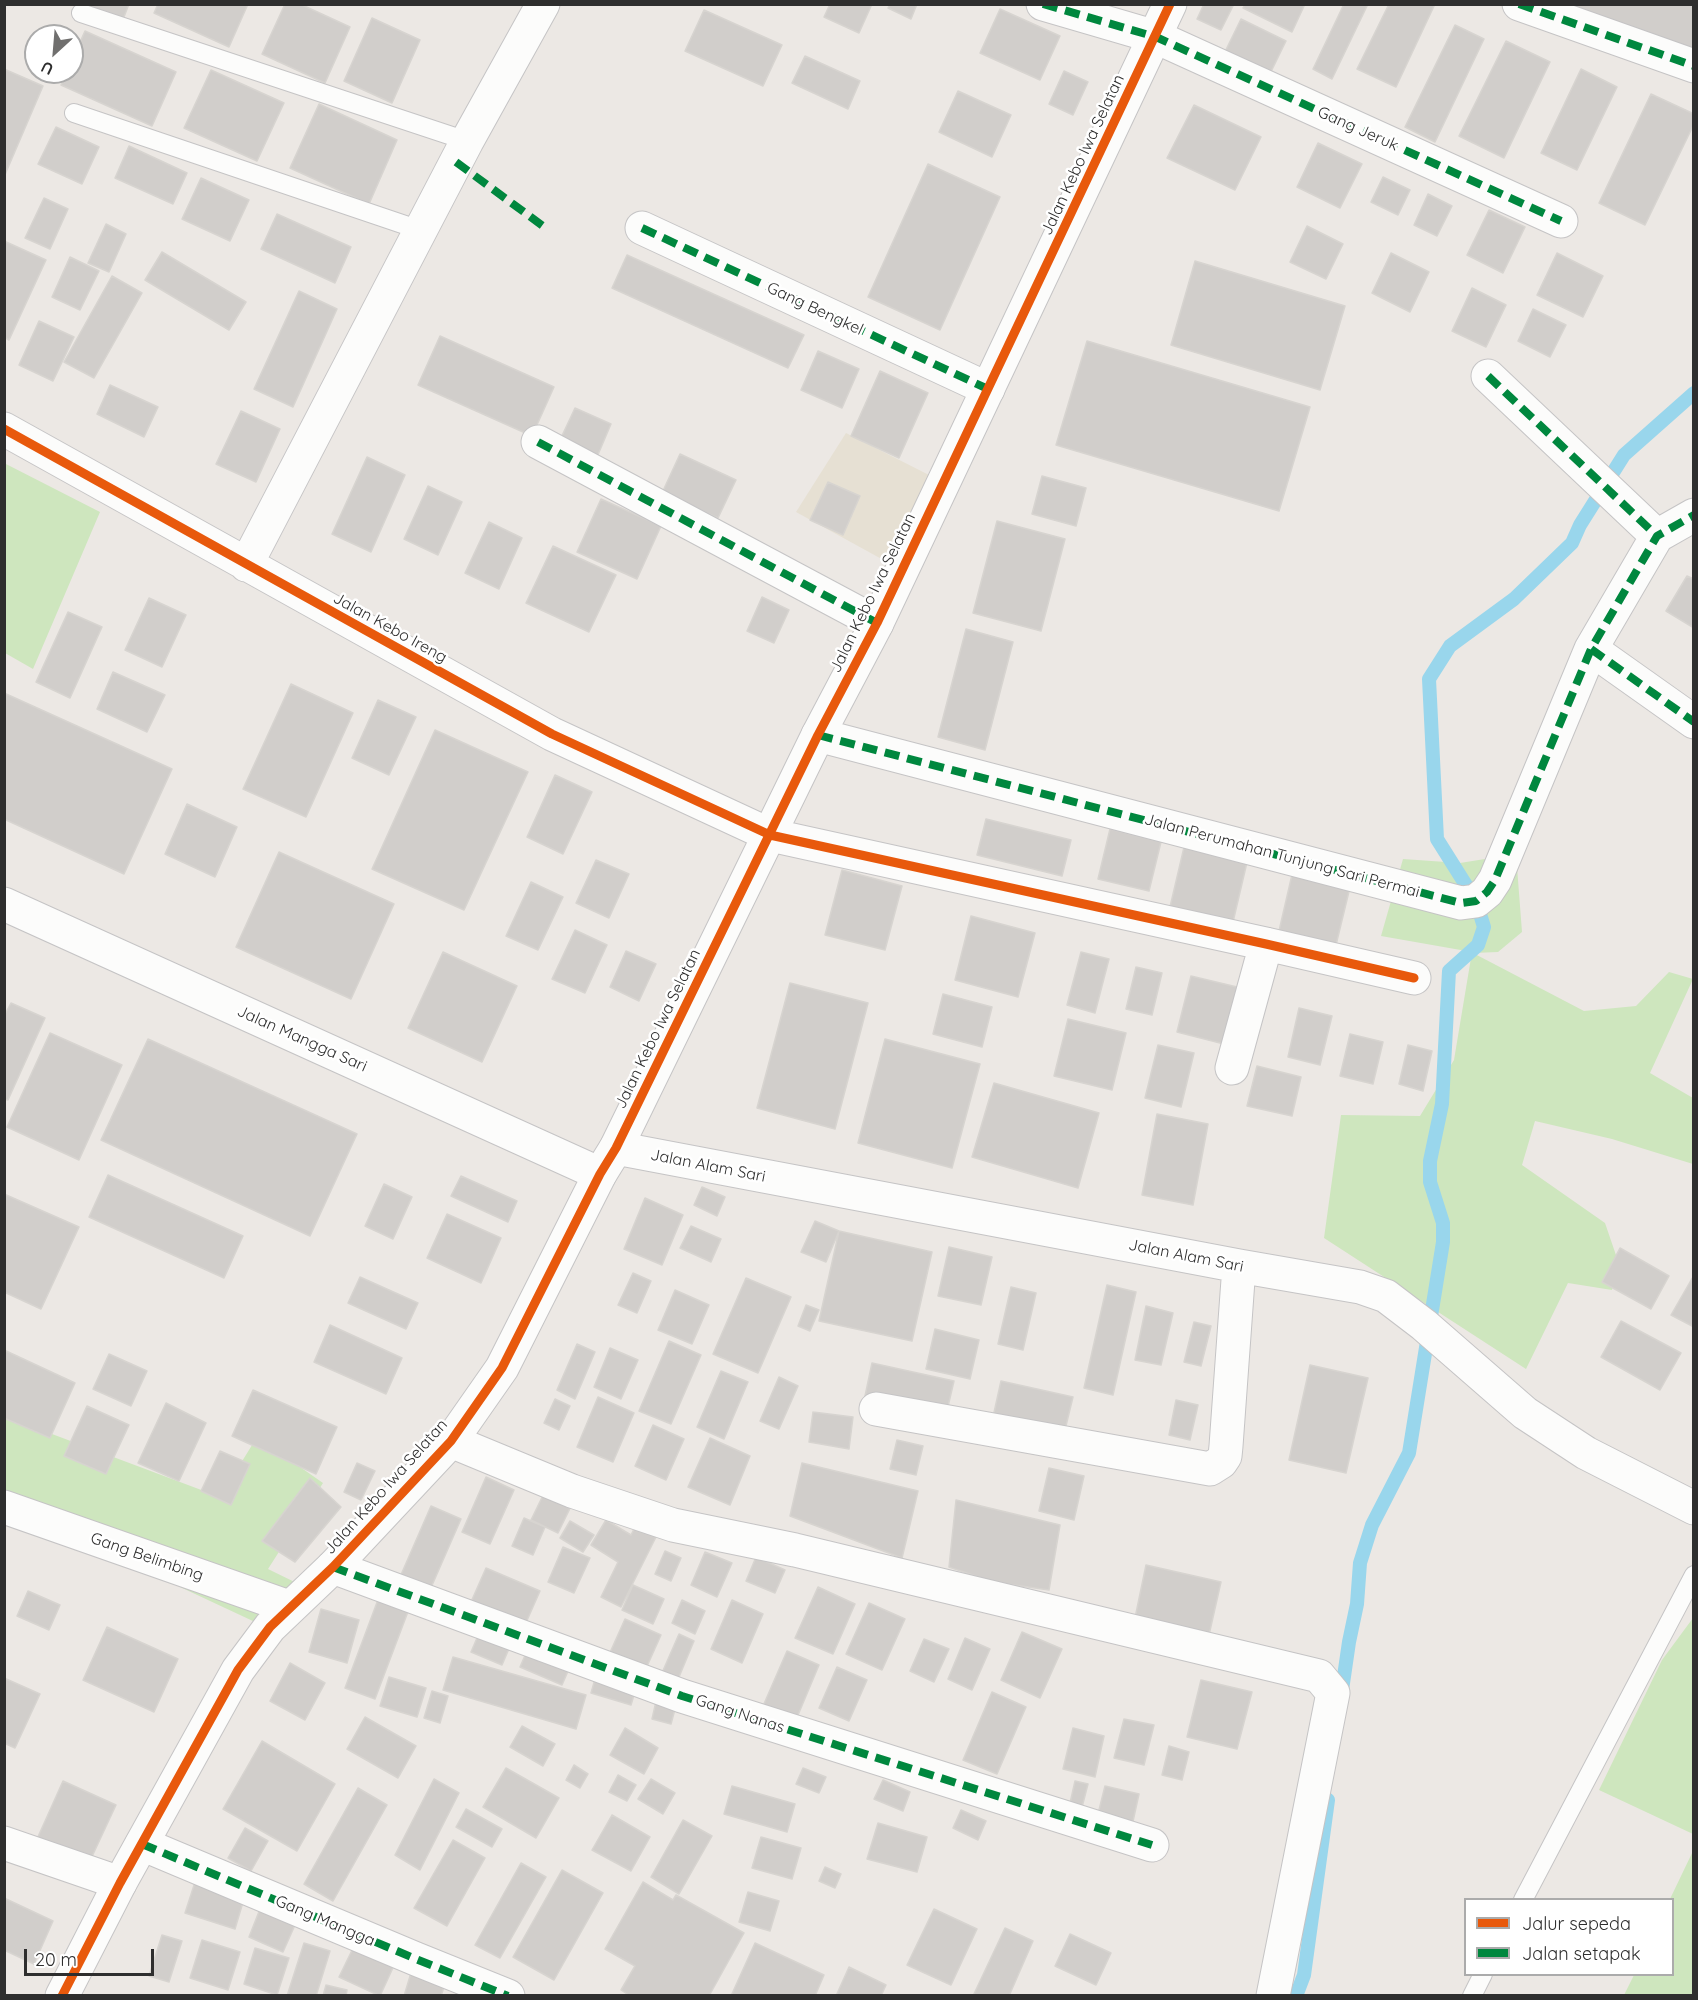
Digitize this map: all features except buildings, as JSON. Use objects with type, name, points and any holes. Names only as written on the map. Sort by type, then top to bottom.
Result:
[{"type":"street","points":[[246,565],[467,141],[543,4]]},
{"type":"street","name":"Gang Jeruk","points":[[1043,4],[1156,38],[1561,220]]},
{"type":"street","name":"Jalan Kebo Iwa Selatan","points":[[62,1995],[120,1883],[238,1670],[270,1627],[333,1568],[452,1440],[502,1368],[608,1161],[818,735],[877,623],[1156,38],[1170,4]]},
{"type":"street","points":[[1519,4],[1694,66]]},
{"type":"street","name":"Gang Bengkel","points":[[642,228],[988,389]]},
{"type":"street","points":[[1488,376],[1657,536],[1694,514]]},
{"type":"street","name":"Jalan Kebo Ireng","points":[[4,429],[552,734],[770,835],[1414,978]]},
{"type":"street","points":[[538,442],[877,623]]},
{"type":"street","name":"Jalan Perumahan Tunjung Sari Permai","points":[[818,735],[1461,903],[1476,901],[1487,892],[1495,880],[1591,649],[1657,536]]},
{"type":"street","points":[[1591,649],[1694,722]]},
{"type":"street","name":"Jalan Mangga Sari","points":[[4,904],[608,1161]]},
{"type":"street","points":[[1232,1068],[1266,944]]},
{"type":"street","name":"Jalan Alam Sari","points":[[608,1161],[1360,1287],[1386,1296],[1424,1325],[1525,1413],[1586,1453],[1694,1508]]},
{"type":"street","points":[[876,1408],[1210,1469],[1221,1462],[1225,1456],[1239,1266]]},
{"type":"street","points":[[452,1440],[572,1491],[673,1525],[795,1550],[1319,1676],[1333,1693],[1273,1995]]},
{"type":"street","name":"Gang Belimbing","points":[[4,1507],[289,1607]]},
{"type":"street","name":"Gang Nanas","points":[[333,1568],[682,1696],[1152,1845]]},
{"type":"street","points":[[4,1843],[120,1883]]},
{"type":"street","name":"Gang Mangga","points":[[142,1844],[508,1995]]},
{"type":"lane","points":[[81,13],[467,141]]},
{"type":"lane","points":[[74,113],[420,230]]},
{"type":"lane","points":[[1523,1898],[1694,1575]]},
{"type":"lane","points":[[1472,1995],[1482,1976]]},
{"type":"shaded area","points":[[846,433],[933,477],[898,568],[796,512]]},
{"type":"green space","points":[[4,463],[100,512],[33,669],[5,653]]},
{"type":"green space","points":[[1516,854],[1522,932],[1498,952],[1473,953],[1584,1011],[1636,1006],[1669,972],[1693,979],[1650,1073],[1693,1098],[1693,1164],[1612,1139],[1535,1121],[1522,1165],[1605,1223],[1618,1261],[1612,1290],[1568,1283],[1526,1369],[1324,1238],[1341,1115],[1420,1116],[1454,1060],[1472,952],[1381,936],[1403,859],[1460,863]]},
{"type":"green space","points":[[4,1416],[220,1497],[257,1437],[323,1483],[268,1569],[317,1593],[285,1636],[103,1551],[5,1510]]},
{"type":"green space","points":[[1693,1618],[1693,1834],[1599,1790],[1662,1660]]},
{"type":"green space","points":[[1693,1851],[1693,1995],[1624,1995],[1634,1976],[1674,1976],[1674,1898],[1670,1898]]},
{"type":"waterway","points":[[1341,1697],[1357,1604],[1360,1563],[1372,1525],[1409,1453],[1443,1242],[1443,1223],[1430,1182],[1430,1161],[1442,1104],[1449,971],[1478,945],[1484,927],[1476,901],[1437,839],[1429,679],[1450,646],[1514,599],[1572,543],[1580,525],[1624,455],[1694,393]]},
{"type":"waterway","points":[[1296,1996],[1304,1975],[1328,1800]]},
{"type":"marked path","points":[[1043,4],[1156,37],[1561,221]]},
{"type":"marked path","points":[[1519,4],[1694,66]]},
{"type":"marked path","points":[[456,162],[547,229]]},
{"type":"marked path","points":[[642,228],[988,389]]},
{"type":"marked path","points":[[1488,376],[1657,536]]},
{"type":"marked path","points":[[538,442],[877,623]]},
{"type":"marked path","points":[[818,735],[1461,903],[1476,901],[1487,892],[1495,880],[1591,649],[1657,536],[1694,515]]},
{"type":"marked path","points":[[1591,649],[1694,722]]},
{"type":"marked path","points":[[333,1567],[682,1696],[1152,1845]]},
{"type":"marked path","points":[[142,1844],[508,1996]]},
{"type":"cycle path","points":[[62,1996],[120,1883],[238,1670],[270,1627],[333,1567],[451,1441],[502,1368],[600,1174],[616,1148],[818,735],[877,623],[1170,4]]},
{"type":"cycle path","points":[[4,429],[552,734],[770,835],[1414,978]]}]
